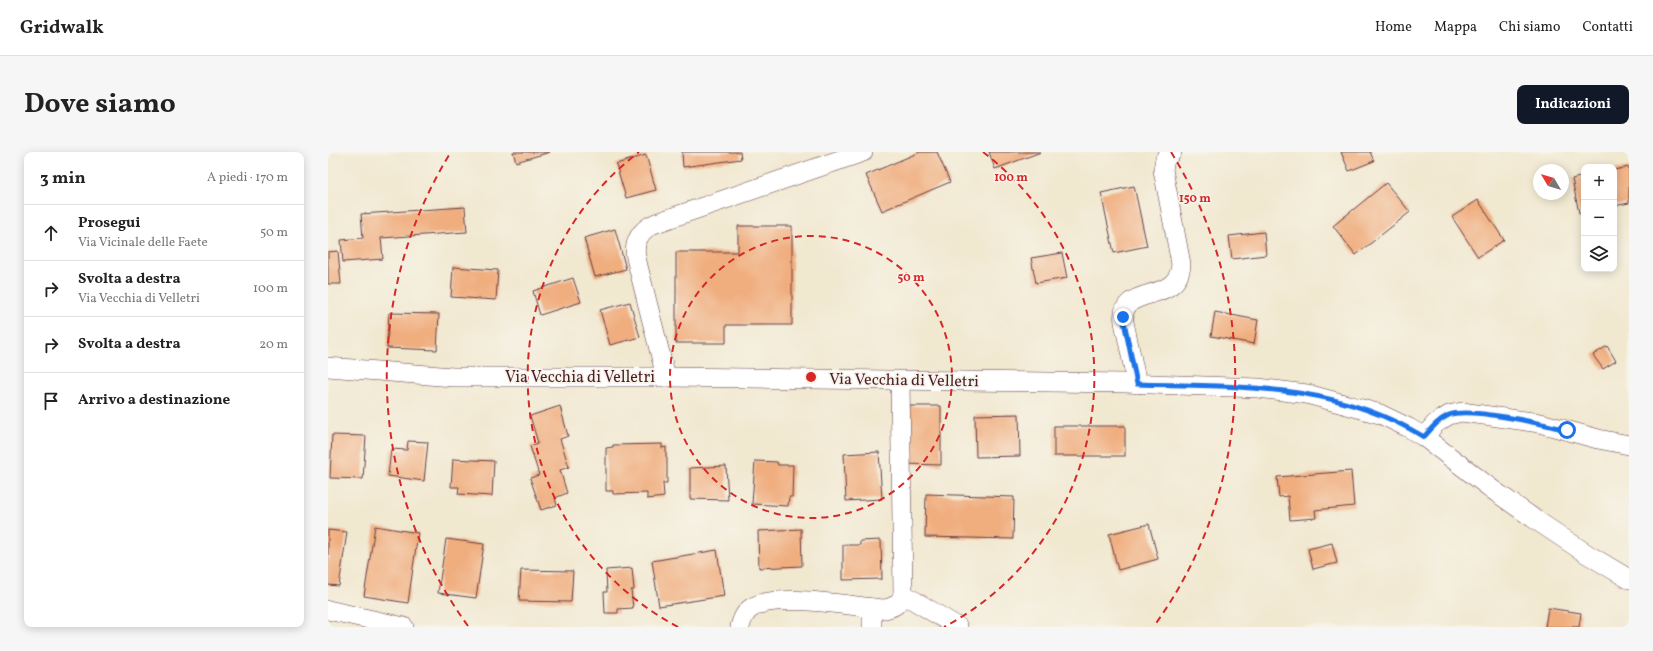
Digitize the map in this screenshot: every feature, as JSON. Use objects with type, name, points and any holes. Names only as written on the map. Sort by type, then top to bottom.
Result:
[{"type":"street","points":[[666,377],[635,252],[636,242],[643,232],[656,223],[863,152]]},
{"type":"street","points":[[1137,384],[1124,322],[1124,312],[1129,303],[1134,300],[1166,289],[1172,285],[1176,281],[1181,270],[1163,170],[1165,159],[1172,152]]},
{"type":"street","name":"Via Vecchia di Velletri","points":[[328,367],[452,378],[666,377],[1137,384],[1258,388],[1307,394],[1380,414],[1424,437],[1504,498],[1587,554],[1629,579]]},
{"type":"street","points":[[740,627],[748,611],[764,602],[803,601],[885,609],[895,606],[901,599],[903,594],[900,381]]},
{"type":"street","points":[[1424,437],[1435,424],[1441,420],[1449,415],[1462,412],[1540,424],[1598,439],[1629,445]]},
{"type":"street","points":[[903,594],[958,627]]},
{"type":"street","points":[[872,608],[872,627]]},
{"type":"street","points":[[328,610],[404,627]]},
{"type":"building","points":[[513,152],[550,152],[516,162]]},
{"type":"building","points":[[682,152],[740,152],[741,159],[683,167]]},
{"type":"building","points":[[920,152],[937,152],[950,182],[882,211],[866,175]]},
{"type":"building","points":[[989,152],[1041,152],[995,169]]},
{"type":"building","points":[[1341,152],[1370,152],[1374,161],[1349,171]]},
{"type":"building","points":[[646,155],[656,190],[626,198],[616,164]]},
{"type":"building","points":[[1629,167],[1629,203],[1617,205],[1617,200],[1617,169]]},
{"type":"building","points":[[1581,177],[1581,213],[1579,213],[1572,179]]},
{"type":"building","points":[[1386,183],[1410,212],[1356,255],[1333,226]]},
{"type":"building","points":[[1134,186],[1147,246],[1114,253],[1101,193]]},
{"type":"building","points":[[1478,200],[1504,240],[1478,257],[1452,217]]},
{"type":"building","points":[[465,207],[467,232],[381,238],[383,259],[343,262],[341,240],[363,238],[361,214]]},
{"type":"building","points":[[738,226],[792,226],[792,325],[726,325],[726,343],[676,343],[676,252],[738,252]]},
{"type":"building","points":[[615,229],[626,269],[595,277],[584,238]]},
{"type":"building","points":[[1264,232],[1266,255],[1232,259],[1229,236]]},
{"type":"building","points":[[338,251],[341,284],[328,284],[328,252]]},
{"type":"building","points":[[1062,253],[1067,278],[1036,283],[1031,258]]},
{"type":"building","points":[[453,267],[498,270],[496,300],[451,297]]},
{"type":"building","points":[[573,278],[581,302],[540,315],[533,291]]},
{"type":"building","points":[[630,302],[640,337],[610,345],[600,310]]},
{"type":"building","points":[[1215,312],[1258,320],[1254,344],[1211,336]]},
{"type":"building","points":[[389,313],[439,314],[437,350],[387,348]]},
{"type":"building","points":[[1607,346],[1616,361],[1603,369],[1593,355]]},
{"type":"building","points":[[560,406],[568,436],[560,439],[569,467],[560,470],[567,493],[555,498],[557,505],[541,510],[530,478],[539,475],[530,446],[538,443],[530,416]]},
{"type":"building","points":[[906,406],[941,406],[941,465],[905,464]]},
{"type":"building","points":[[1019,414],[1020,456],[976,457],[975,415]]},
{"type":"building","points":[[1054,426],[1125,426],[1125,456],[1054,456]]},
{"type":"building","points":[[332,435],[366,436],[363,479],[330,478]]},
{"type":"building","points":[[408,441],[428,442],[424,481],[388,476],[391,449],[407,450]]},
{"type":"building","points":[[662,444],[662,448],[666,447],[667,458],[667,483],[663,483],[664,497],[647,499],[647,493],[613,494],[613,491],[606,491],[606,448],[613,447],[613,445]]},
{"type":"building","points":[[879,452],[882,499],[846,501],[844,454]]},
{"type":"building","points":[[453,459],[494,461],[492,496],[458,494],[459,487],[451,487]]},
{"type":"building","points":[[755,461],[777,462],[778,465],[793,465],[792,497],[789,497],[788,506],[752,504]]},
{"type":"building","points":[[726,466],[728,500],[690,499],[690,468]]},
{"type":"building","points":[[1351,471],[1354,506],[1315,510],[1316,518],[1290,520],[1288,496],[1279,497],[1277,477]]},
{"type":"building","points":[[926,494],[1014,497],[1013,539],[925,537]]},
{"type":"building","points":[[1149,524],[1158,559],[1118,570],[1109,534]]},
{"type":"building","points":[[375,526],[418,533],[408,603],[364,596]]},
{"type":"building","points":[[801,529],[802,566],[759,568],[758,531]]},
{"type":"building","points":[[328,530],[347,532],[339,586],[328,585]]},
{"type":"building","points":[[446,539],[484,544],[476,598],[438,593]]},
{"type":"building","points":[[881,540],[882,579],[843,580],[843,545],[860,545],[860,541]]},
{"type":"building","points":[[1332,543],[1337,563],[1313,569],[1308,549]]},
{"type":"building","points":[[717,550],[724,596],[659,606],[652,561]]},
{"type":"building","points":[[632,568],[634,590],[631,590],[633,608],[618,609],[618,613],[605,613],[604,592],[607,592],[606,570]]},
{"type":"building","points":[[521,570],[573,571],[571,602],[519,601]]},
{"type":"building","points":[[1548,608],[1581,613],[1579,627],[1545,627]]},
{"type":"route","points":[[1123,317],[1137,384],[1258,388],[1307,394],[1330,399],[1380,414],[1424,437],[1435,424],[1441,420],[1449,415],[1462,412],[1528,421],[1567,430]]}]
